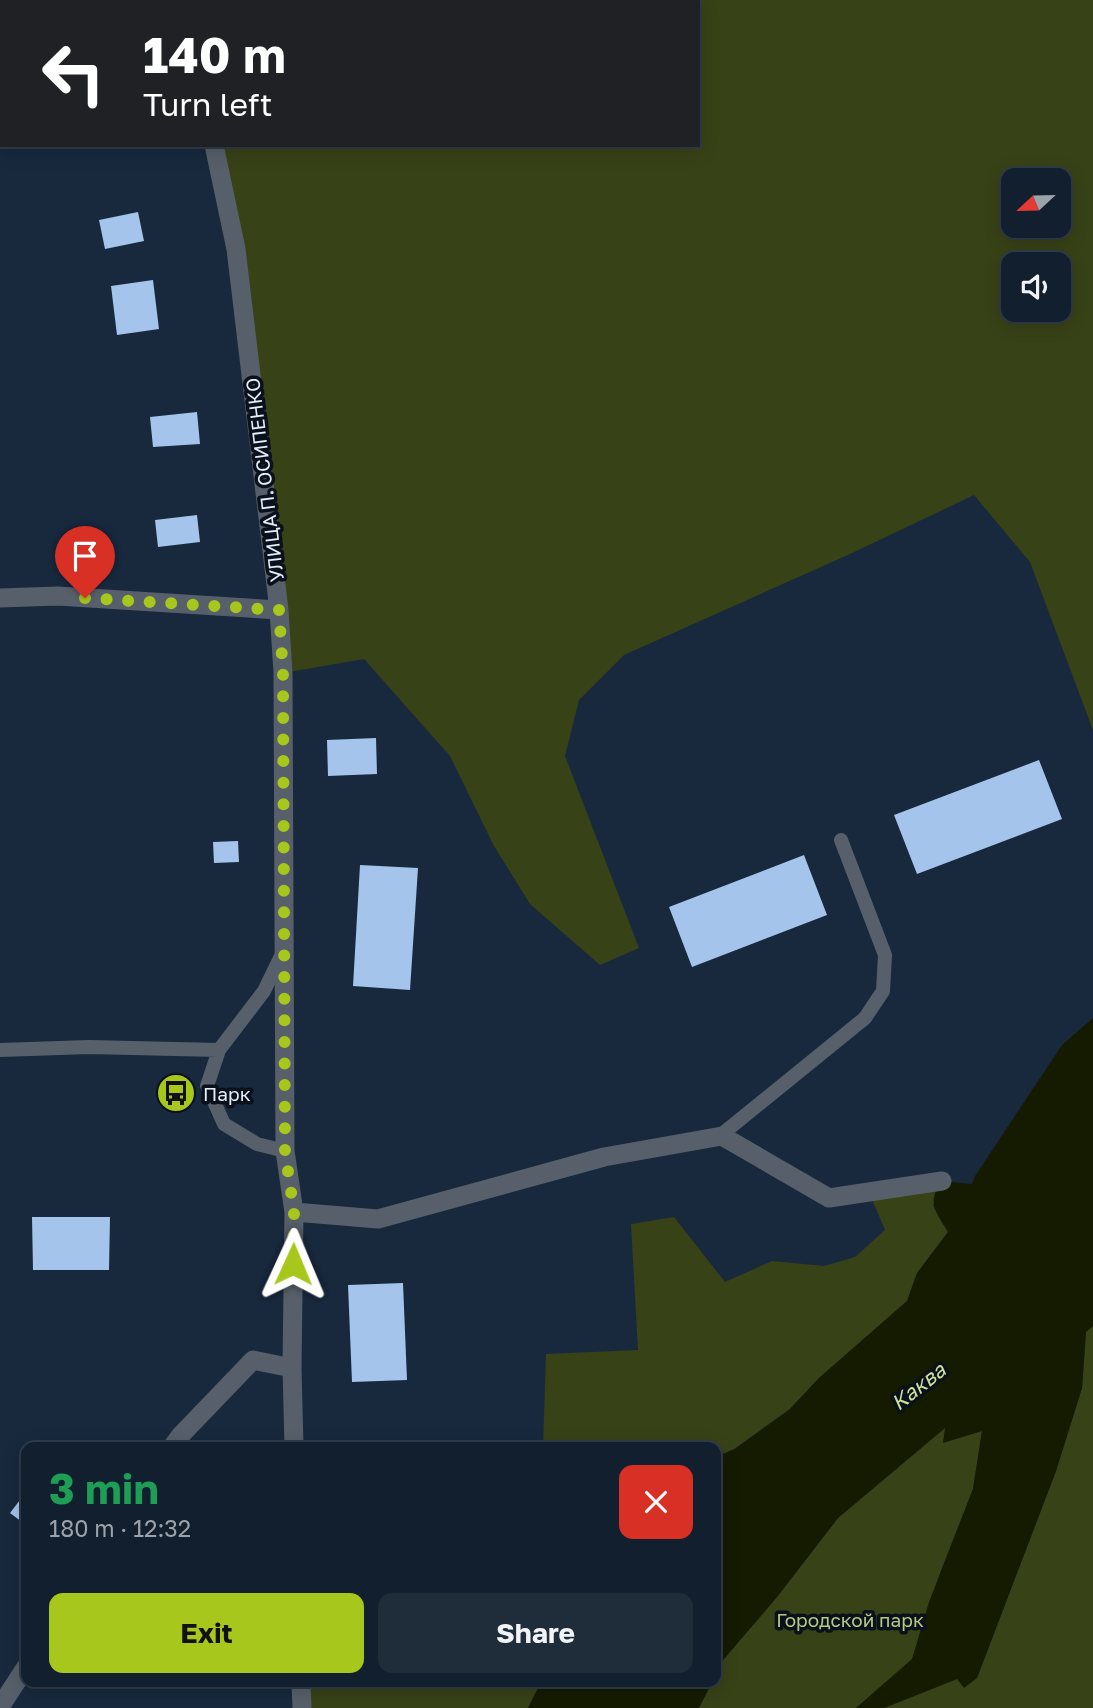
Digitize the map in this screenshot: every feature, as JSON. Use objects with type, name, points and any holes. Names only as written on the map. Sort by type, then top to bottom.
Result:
[{"type":"street","name":"УЛИЦА П. ОСИПЕНКО","points":[[214,147],[236,249],[279,610],[283,673],[285,1151],[294,1212],[294,1442]]},
{"type":"street","points":[[0,598],[58,596],[279,610]]},
{"type":"street","points":[[294,1212],[379,1219],[604,1157],[722,1136],[829,1198],[942,1181]]},
{"type":"street","points":[[176,1442],[253,1360],[292,1368]]},
{"type":"street","points":[[0,1707],[21,1675]]},
{"type":"street","points":[[301,1687],[302,1708]]},
{"type":"lane","points":[[689,1140],[721,1135],[864,1018],[883,991],[885,956],[841,840]]},
{"type":"lane","points":[[285,948],[264,991],[219,1050],[208,1087],[224,1124],[257,1144],[285,1151]]},
{"type":"lane","points":[[0,1050],[89,1047],[219,1050]]},
{"type":"green space","points":[[700,0],[1093,0],[1093,730],[1030,562],[974,495],[850,554],[624,655],[579,700],[565,756],[639,948],[600,965],[530,904],[494,846],[450,756],[364,659],[283,673],[214,147],[700,147]]},
{"type":"green space","points":[[942,1181],[933,1206],[948,1232],[917,1273],[907,1301],[819,1378],[790,1409],[734,1449],[721,1455],[721,1442],[543,1442],[546,1354],[638,1350],[631,1224],[674,1217],[725,1282],[772,1261],[824,1266],[855,1257],[885,1230],[869,1192]]},
{"type":"green space","name":"Городской парк","points":[[1093,1326],[1093,1708],[884,1708],[957,1679],[977,1678],[1056,1471],[1082,1388],[1086,1332]]},
{"type":"green space","name":"Городской парк","points":[[946,1427],[943,1442],[982,1431],[973,1489],[940,1573],[912,1660],[856,1708],[699,1708],[710,1687],[721,1687],[723,1660],[777,1597],[838,1518]]},
{"type":"green space","points":[[301,1687],[538,1687],[528,1708],[302,1708]]},
{"type":"water","name":"Каква","points":[[1093,1018],[1093,1326],[1086,1332],[1082,1388],[1056,1471],[977,1678],[964,1688],[957,1679],[884,1708],[856,1708],[912,1659],[929,1602],[973,1489],[982,1431],[943,1443],[945,1428],[838,1518],[721,1664],[721,1455],[735,1449],[790,1409],[819,1378],[907,1301],[917,1273],[948,1232],[934,1207],[937,1189],[942,1181],[972,1184],[1062,1045]]},
{"type":"water","points":[[538,1687],[710,1687],[699,1708],[528,1708]]},
{"type":"building","points":[[138,212],[144,241],[105,249],[99,220]]},
{"type":"building","points":[[153,280],[159,329],[117,335],[111,286]]},
{"type":"building","points":[[197,412],[200,444],[153,447],[150,417]]},
{"type":"building","points":[[197,515],[200,542],[158,547],[155,520]]},
{"type":"building","points":[[376,738],[377,774],[328,776],[327,740]]},
{"type":"building","points":[[1039,760],[1062,819],[917,874],[894,815]]},
{"type":"building","points":[[238,841],[239,862],[214,863],[213,842]]},
{"type":"building","points":[[804,855],[827,915],[692,967],[669,907]]},
{"type":"building","points":[[360,865],[418,868],[410,990],[353,986]]},
{"type":"building","points":[[32,1217],[110,1217],[109,1270],[33,1270]]},
{"type":"building","points":[[403,1283],[407,1380],[352,1382],[348,1285]]},
{"type":"building","points":[[21,1499],[21,1521],[10,1513]]},
{"type":"place","name":"Парк","points":[[176,1093]]},
{"type":"route","points":[[85,598],[279,610],[283,673],[285,1151],[294,1212],[293,1264]]}]
